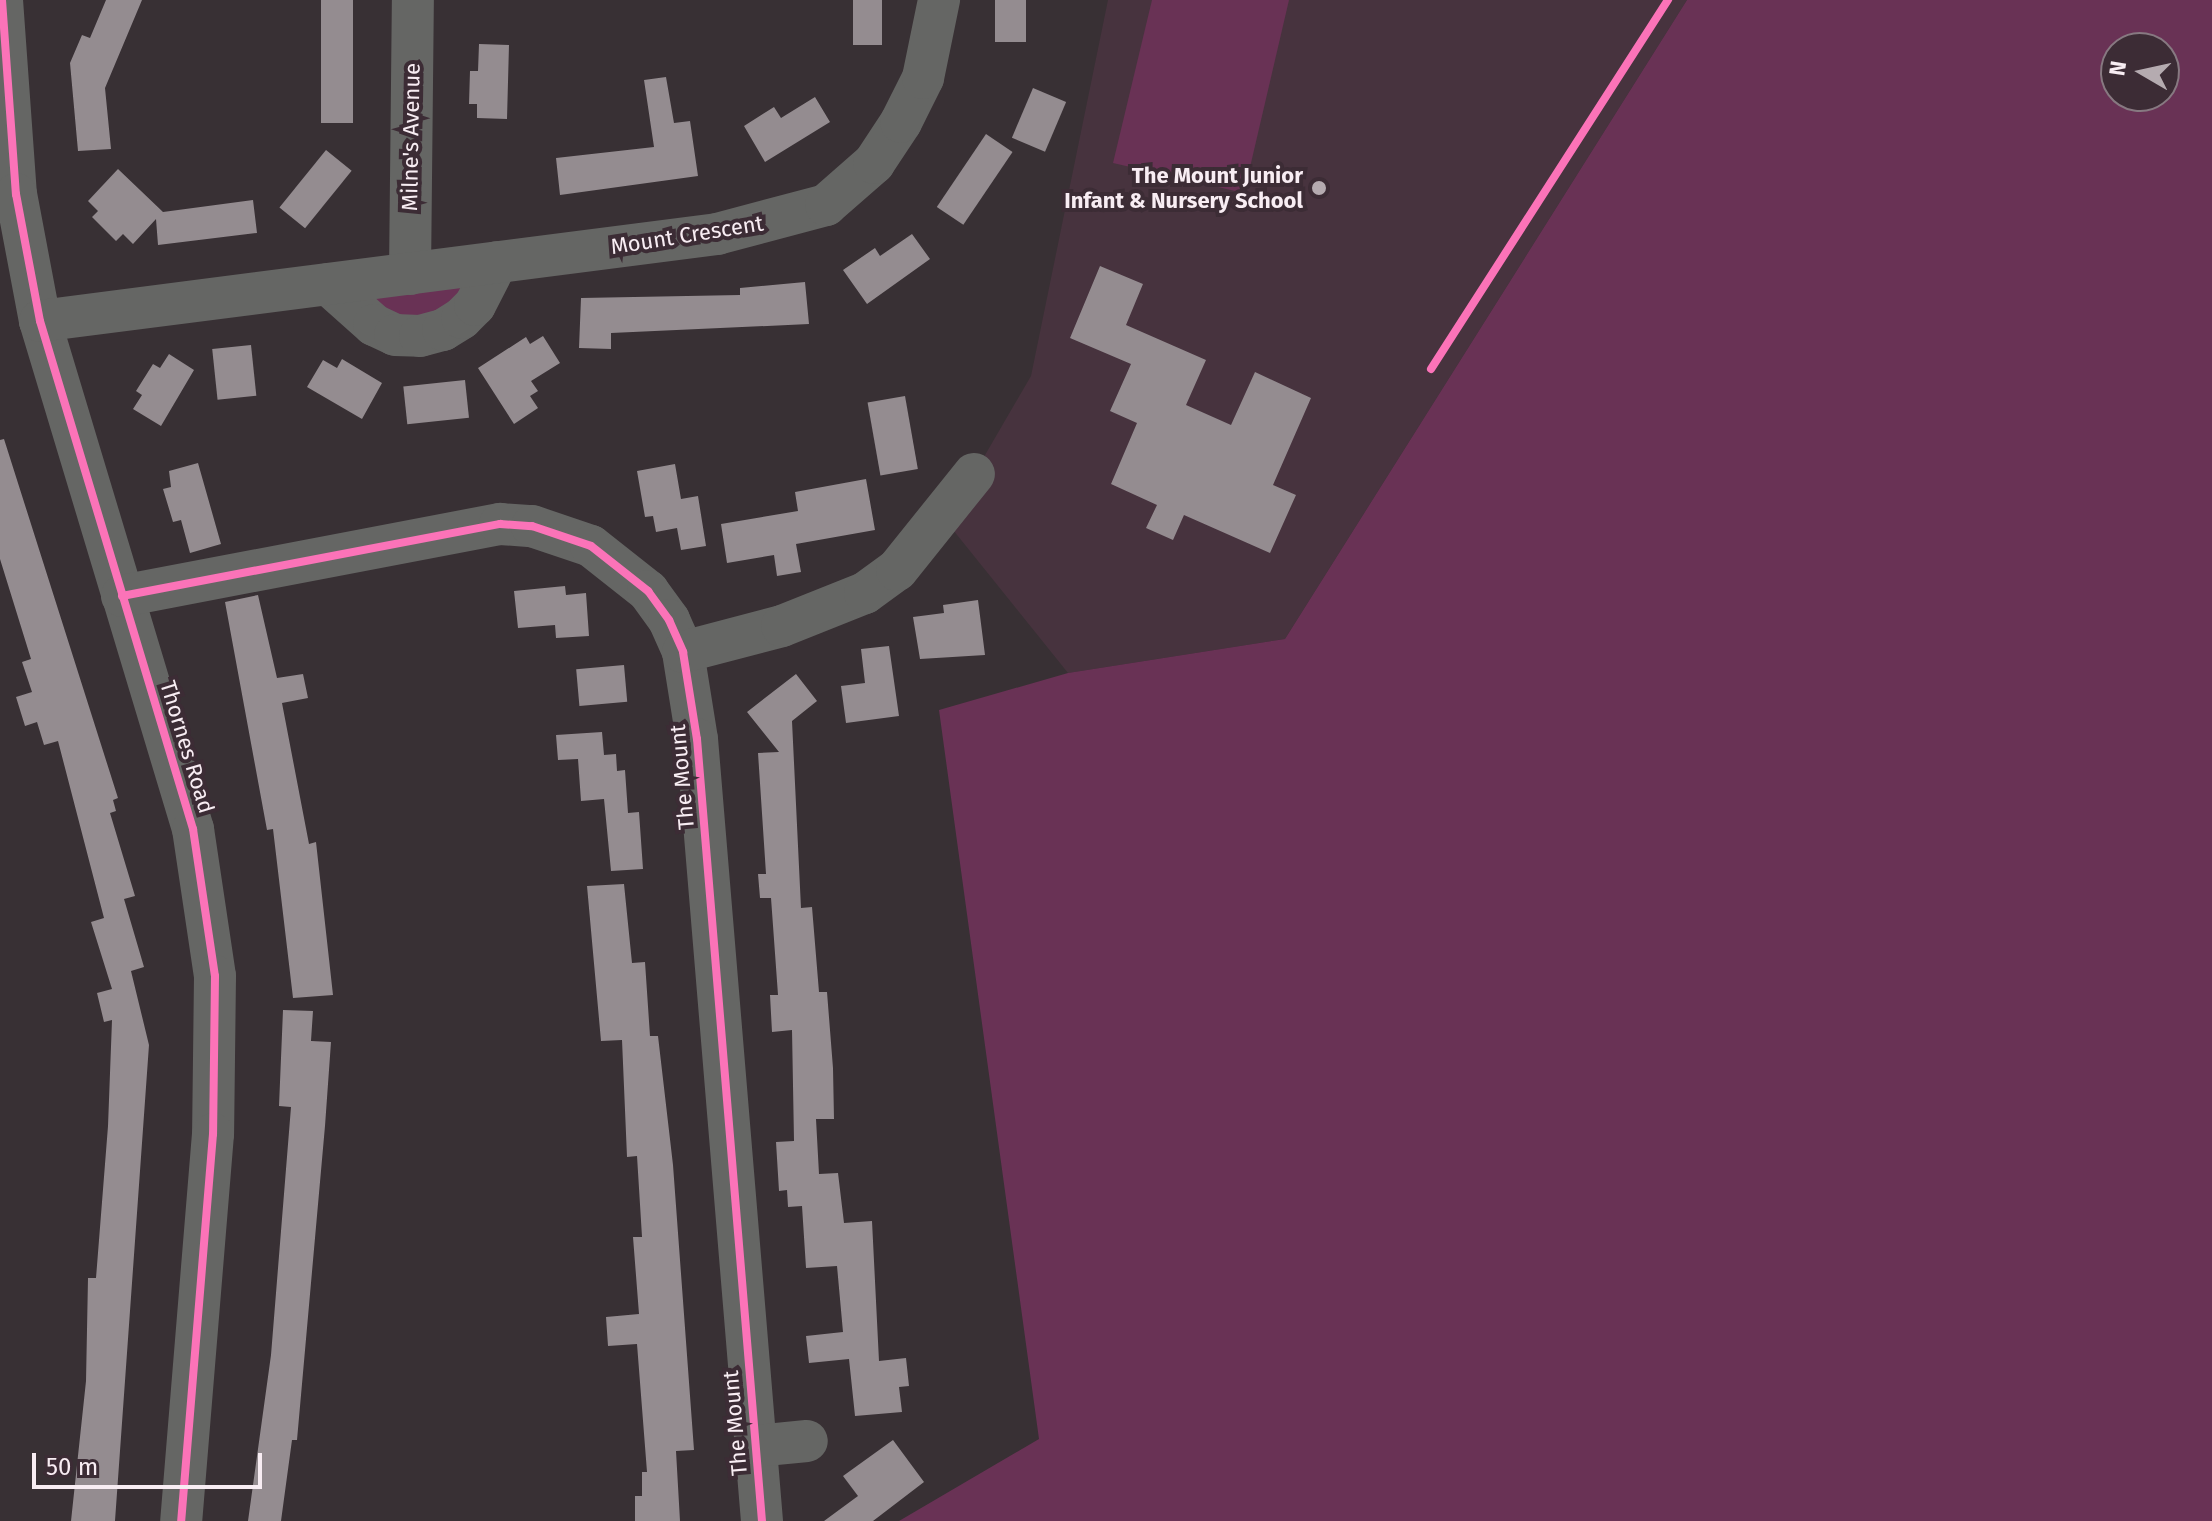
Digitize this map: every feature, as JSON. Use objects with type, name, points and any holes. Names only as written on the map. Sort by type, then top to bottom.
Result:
[{"type":"street","name":"Thornes Road","points":[[2,0],[16,194],[40,321],[193,829],[215,976],[213,1134],[181,1521]]},
{"type":"street","name":"Milne's Avenue","points":[[410,274],[413,0]]},
{"type":"street","name":"Mount Crescent","points":[[40,321],[717,234],[826,205],[874,163],[901,122],[923,78],[939,0]]},
{"type":"street","points":[[328,284],[374,325],[395,335],[420,336],[443,330],[462,318],[475,305],[497,262]]},
{"type":"street","points":[[683,652],[782,626],[865,593],[897,570],[974,474]]},
{"type":"street","name":"The Mount","points":[[122,596],[425,535],[500,524],[532,526],[591,546],[621,566],[669,620],[683,652],[697,739],[762,1521]]},
{"type":"street","name":"The Mount","points":[[755,1446],[807,1441]]},
{"type":"shaded area","name":"The Mount Junior Infant & Nursery School","points":[[1108,0],[1687,0],[1285,639],[1068,673],[941,515],[974,474],[1031,376]]},
{"type":"shaded area","points":[[1152,0],[1289,0],[1244,193],[1113,163]]},
{"type":"shaded area","points":[[1687,0],[2212,0],[2212,1521],[899,1521],[1039,1439],[939,710],[1068,673],[1285,639]]},
{"type":"shaded area","points":[[497,262],[420,336],[328,284]]},
{"type":"building","points":[[106,0],[142,0],[105,88],[111,149],[78,151],[70,63],[82,35],[90,38]]},
{"type":"building","points":[[321,0],[353,0],[353,123],[321,123]]},
{"type":"building","points":[[853,0],[882,0],[882,45],[853,45]]},
{"type":"building","points":[[995,0],[1026,0],[1026,42],[995,42]]},
{"type":"building","points":[[479,44],[509,45],[507,119],[477,118],[477,104],[469,104],[470,71],[478,71]]},
{"type":"building","points":[[666,77],[674,123],[690,121],[698,176],[560,195],[556,158],[654,147],[644,80]]},
{"type":"building","points":[[1033,88],[1066,102],[1045,152],[1012,138]]},
{"type":"building","points":[[815,97],[830,122],[765,162],[744,126],[774,107],[781,118]]},
{"type":"building","points":[[986,134],[1013,152],[963,225],[937,207]]},
{"type":"building","points":[[326,150],[352,171],[305,228],[279,208]]},
{"type":"building","points":[[118,169],[163,212],[253,200],[257,233],[158,245],[156,219],[133,244],[123,234],[116,241],[92,217],[98,211],[88,201]]},
{"type":"building","points":[[912,234],[930,259],[867,304],[843,270],[875,248],[880,256]]},
{"type":"building","points":[[1100,266],[1143,284],[1126,325],[1206,360],[1186,405],[1231,425],[1255,372],[1311,398],[1273,485],[1296,495],[1270,553],[1184,515],[1173,540],[1146,528],[1157,505],[1111,484],[1137,423],[1110,411],[1131,364],[1070,338]]},
{"type":"building","points":[[805,282],[809,324],[611,333],[611,349],[579,348],[581,298],[740,295],[740,288]]},
{"type":"building","points":[[543,336],[560,363],[531,381],[538,391],[530,396],[538,408],[514,424],[478,368],[526,337],[530,344]]},
{"type":"building","points":[[251,345],[256,396],[218,400],[212,349]]},
{"type":"building","points":[[169,354],[194,370],[161,426],[133,409],[142,395],[136,391],[153,364],[160,368]]},
{"type":"building","points":[[342,359],[382,383],[362,419],[307,387],[323,360],[337,368]]},
{"type":"building","points":[[465,380],[469,418],[407,424],[403,386]]},
{"type":"building","points":[[905,396],[918,469],[880,475],[868,403]]},
{"type":"building","points":[[4,439],[118,798],[113,800],[116,811],[110,813],[135,896],[124,899],[144,967],[131,971],[149,1045],[115,1521],[71,1521],[86,1381],[88,1278],[96,1278],[108,1126],[112,1020],[104,1022],[97,993],[112,989],[91,922],[104,918],[58,741],[44,745],[37,722],[25,726],[16,697],[32,692],[22,662],[31,659],[0,559],[0,440]]},
{"type":"building","points":[[198,463],[221,544],[190,553],[181,520],[173,522],[163,489],[171,487],[169,471]]},
{"type":"building","points":[[675,464],[681,499],[698,496],[706,546],[681,550],[677,528],[656,532],[653,516],[645,517],[637,471]]},
{"type":"building","points":[[866,479],[875,530],[796,544],[801,572],[777,576],[774,555],[727,563],[721,524],[798,511],[795,492]]},
{"type":"building","points":[[565,586],[566,595],[586,593],[589,636],[556,638],[555,625],[518,628],[514,591]]},
{"type":"building","points":[[258,595],[277,678],[303,674],[308,698],[282,703],[309,844],[316,842],[333,995],[293,998],[273,829],[267,830],[225,602]]},
{"type":"building","points":[[978,600],[985,655],[920,659],[913,617],[944,613],[943,605]]},
{"type":"building","points":[[889,646],[899,716],[846,723],[841,686],[865,683],[861,649]]},
{"type":"building","points":[[624,665],[627,702],[579,706],[576,669]]},
{"type":"building","points":[[796,674],[817,701],[792,721],[801,908],[812,907],[819,992],[827,992],[833,1068],[834,1119],[816,1119],[819,1174],[838,1173],[844,1223],[872,1221],[879,1361],[906,1358],[909,1386],[899,1387],[902,1412],[855,1416],[849,1359],[809,1363],[806,1336],[843,1332],[837,1266],[806,1268],[802,1206],[788,1207],[787,1190],[779,1191],[776,1142],[794,1141],[792,1030],[772,1032],[770,995],[778,995],[771,898],[760,898],[758,874],[766,874],[758,753],[779,752],[747,712]]},
{"type":"building","points":[[602,732],[604,755],[616,754],[617,771],[625,770],[628,813],[639,812],[643,869],[611,871],[604,799],[581,801],[578,759],[558,760],[556,735]]},
{"type":"building","points":[[624,884],[632,963],[645,962],[650,1036],[658,1036],[673,1165],[694,1450],[676,1451],[680,1521],[635,1521],[635,1496],[642,1496],[642,1472],[647,1472],[637,1344],[608,1346],[606,1317],[639,1314],[633,1237],[642,1237],[637,1156],[627,1157],[622,1040],[601,1041],[587,886]]},
{"type":"building","points":[[283,1010],[313,1011],[311,1041],[331,1042],[297,1440],[292,1440],[281,1521],[248,1521],[271,1355],[291,1107],[279,1106]]},
{"type":"building","points":[[893,1440],[924,1482],[873,1521],[824,1521],[858,1496],[843,1476]]},
{"type":"cycle path","points":[[2,0],[16,194],[40,321],[193,829],[215,976],[213,1134],[181,1521]]},
{"type":"cycle path","points":[[1431,369],[1668,0]]},
{"type":"cycle path","points":[[122,596],[500,524],[532,526],[591,546],[648,591],[669,620],[683,652],[697,739],[762,1521]]},
{"type":"place","name":"The Mount Junior Infant & Nursery School","points":[[1319,188]]}]
